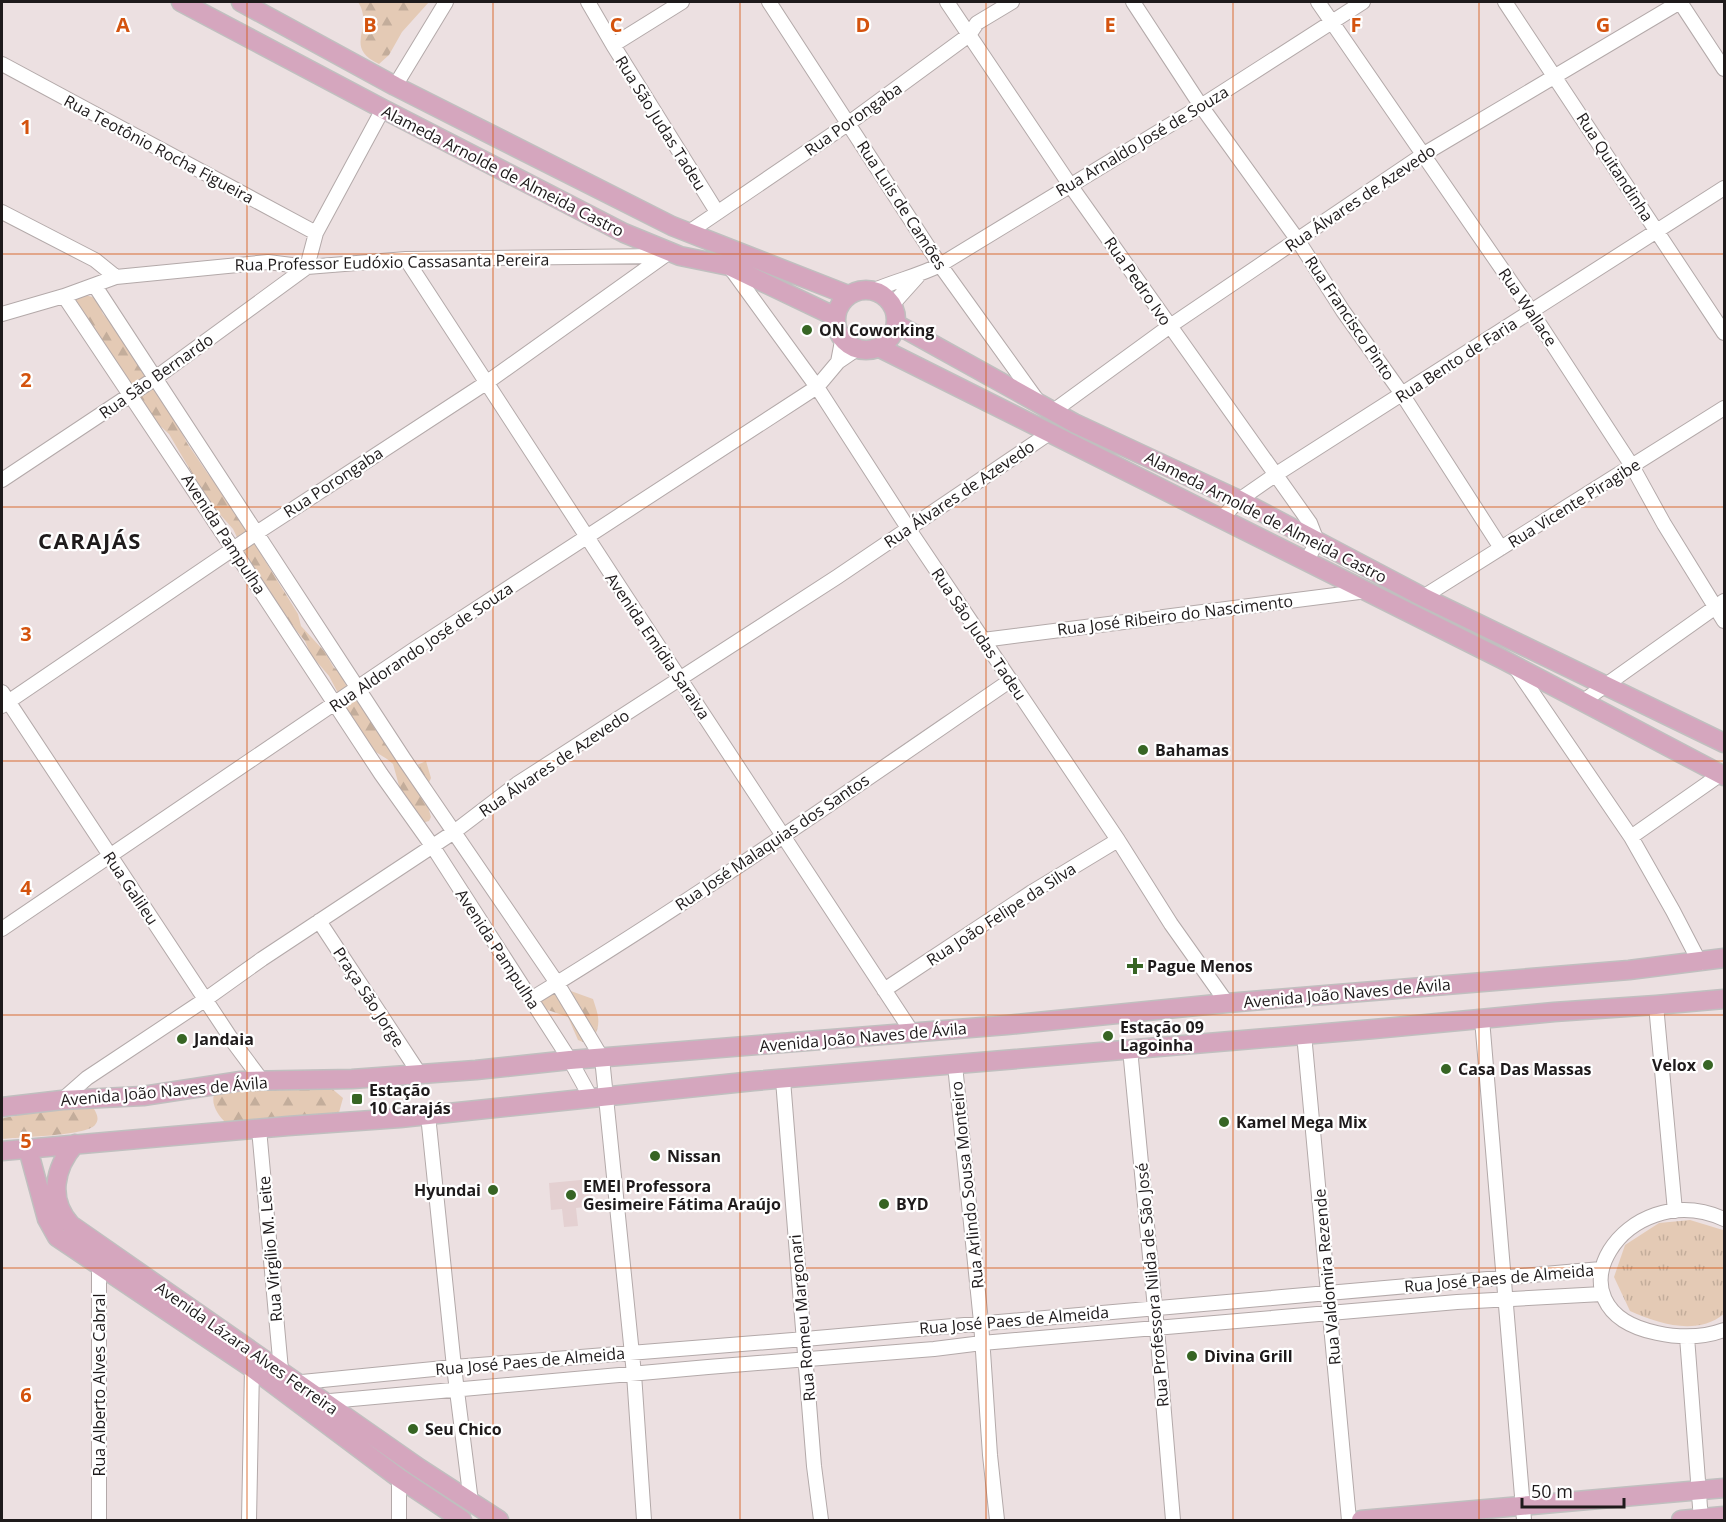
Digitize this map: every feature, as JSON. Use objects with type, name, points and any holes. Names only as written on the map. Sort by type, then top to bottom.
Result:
[{"type":"main road","name":"Alameda Arnolde de Almeida Castro","points":[[181,2],[624,233],[672,256],[729,266],[836,317]]},
{"type":"main road","name":"Alameda Arnolde de Almeida Castro","points":[[248,5],[395,86],[672,226],[848,295]]},
{"type":"main road","points":[[243,35],[248,5]]},
{"type":"main road","points":[[858,291],[872,291],[886,297],[892,305],[896,314],[896,324],[888,341],[880,348],[870,351],[849,345],[837,332],[836,317],[841,302],[848,295],[858,291]]},
{"type":"main road","name":"Alameda Arnolde de Almeida Castro","points":[[896,324],[1046,408],[1239,500],[1423,597],[1725,743]]},
{"type":"main road","name":"Alameda Arnolde de Almeida Castro","points":[[880,348],[1513,664],[1723,775]]},
{"type":"main road","name":"Avenida João Naves de Ávila","points":[[2,1107],[62,1100],[143,1096],[241,1082],[352,1079],[476,1070],[570,1060],[1007,1025],[1227,1003],[1629,970],[1700,963],[1725,958]]},
{"type":"main road","points":[[2,1151],[428,1115],[599,1097],[1130,1049],[1725,999]]},
{"type":"main road","name":"Avenida Lázara Alves Ferreira","points":[[75,1144],[61,1164],[56,1198],[71,1225],[102,1257],[213,1344],[252,1368],[279,1379],[297,1382],[499,1521]]},
{"type":"main road","name":"Avenida Lázara Alves Ferreira","points":[[28,1149],[43,1207],[52,1230],[65,1243],[102,1257],[279,1379],[302,1406],[399,1478],[462,1521]]},
{"type":"main road","points":[[1361,1521],[1524,1513],[1725,1488]]},
{"type":"main road","points":[[1681,1521],[1725,1516]]},
{"type":"street","points":[[395,86],[446,2]]},
{"type":"street","name":"Rua São Judas Tadeu","points":[[588,2],[717,212]]},
{"type":"street","points":[[613,45],[682,2]]},
{"type":"street","name":"Rua Luis de Camões","points":[[769,2],[940,265],[1046,408]]},
{"type":"street","name":"Rua Pedro Ivo","points":[[947,2],[1070,185],[1310,523],[1317,541]]},
{"type":"street","name":"Rua Porongaba","points":[[689,232],[849,123],[969,35],[977,23],[1012,2]]},
{"type":"street","name":"Rua Francisco Pinto","points":[[1133,2],[1201,106],[1297,239],[1349,319],[1402,394],[1502,548]]},
{"type":"street","name":"Rua Wallace","points":[[1318,2],[1531,311],[1632,466],[1664,524],[1720,604],[1725,621]]},
{"type":"street","name":"Rua Arnaldo José de Souza","points":[[872,291],[893,282],[918,276],[940,265],[1201,106],[1363,2]]},
{"type":"street","name":"Rua Quitandinha","points":[[1505,2],[1725,333]]},
{"type":"street","points":[[1680,2],[1725,69]]},
{"type":"street","name":"Rua Álvares de Azevedo","points":[[1046,408],[1424,154],[1680,2]]},
{"type":"street","name":"Rua Teotônio Rocha Figueira","points":[[2,64],[316,233]]},
{"type":"street","points":[[307,267],[316,233],[383,109]]},
{"type":"street","name":"Rua Bento de Faria","points":[[1222,518],[1239,500],[1275,475],[1725,188]]},
{"type":"street","points":[[2,212],[95,260],[116,277]]},
{"type":"street","name":"Rua Porongaba","points":[[4,700],[486,383],[672,256]]},
{"type":"street","name":"Rua Professor Eudóxio Cassasanta Pereira","points":[[2,314],[95,286],[116,277],[268,262],[307,267],[406,260],[672,256]]},
{"type":"street","name":"Avenida Emídia Saraiva","points":[[406,260],[912,1032]]},
{"type":"street","name":"Rua São Judas Tadeu","points":[[729,266],[817,387],[908,528],[1118,840],[1171,924],[1227,1003]]},
{"type":"street","name":"Rua São Bernardo","points":[[2,480],[154,379],[307,267]]},
{"type":"street","name":"Rua Arnaldo José de Souza","points":[[892,305],[918,276]]},
{"type":"street","name":"Avenida Pampulha","points":[[95,286],[404,759],[557,983],[602,1058]]},
{"type":"street","name":"Avenida Pampulha","points":[[64,296],[234,549],[381,774],[433,847],[570,1060],[599,1097]]},
{"type":"street","name":"Rua Aldorando José de Souza","points":[[2,929],[413,650],[817,387],[849,345]]},
{"type":"street","name":"Rua Vicente Piragibe","points":[[1423,597],[1725,408]]},
{"type":"street","name":"Rua Álvares de Azevedo","points":[[62,1100],[87,1077],[433,847],[518,784],[681,679],[1050,432]]},
{"type":"street","points":[[1307,561],[1317,541]]},
{"type":"street","name":"Rua José Ribeiro do Nascimento","points":[[983,640],[1368,591]]},
{"type":"street","points":[[1582,702],[1720,604]]},
{"type":"street","points":[[1513,664],[1631,837],[1700,963]]},
{"type":"street","name":"Rua José Malaquias dos Santos","points":[[531,999],[785,835],[1011,681]]},
{"type":"street","name":"Rua Galileu","points":[[4,700],[234,1043],[263,1082]]},
{"type":"street","points":[[381,774],[404,759]]},
{"type":"street","points":[[1631,837],[1723,775]]},
{"type":"street","name":"Rua João Felipe da Silva","points":[[884,990],[1032,892],[1118,840]]},
{"type":"street","name":"Praça São Jorge","points":[[319,921],[419,1073]]},
{"type":"street","points":[[1656,1005],[1675,1211]]},
{"type":"street","points":[[1482,1019],[1524,1513]]},
{"type":"street","name":"Rua Valdomira Rezende","points":[[1304,1034],[1349,1521]]},
{"type":"street","name":"Rua Professora Nilda de São José","points":[[1130,1049],[1173,1521]]},
{"type":"street","points":[[602,1058],[599,1097],[632,1352],[644,1521]]},
{"type":"street","name":"Rua Arlindo Sousa Monteiro","points":[[954,1065],[981,1322],[997,1521]]},
{"type":"street","name":"Rua Romeu Margonari","points":[[783,1080],[814,1466],[821,1521]]},
{"type":"street","points":[[428,1115],[454,1367],[471,1502]]},
{"type":"street","name":"Rua Virgílio M. Leite","points":[[259,1129],[279,1379]]},
{"type":"street","name":"Rua José Paes de Almeida","points":[[297,1382],[1601,1269],[1610,1248],[1624,1231],[1642,1218],[1675,1211],[1707,1212],[1725,1218]]},
{"type":"street","name":"Rua Alberto Alves Cabral","points":[[99,1521],[102,1257]]},
{"type":"street","points":[[1601,1269],[1602,1294]]},
{"type":"street","name":"Rua José Paes de Almeida","points":[[302,1406],[324,1401],[457,1389],[1506,1299],[1602,1294],[1611,1308],[1632,1326],[1675,1337],[1706,1336],[1725,1330]]},
{"type":"street","points":[[1687,1337],[1701,1520]]},
{"type":"street","points":[[249,1521],[252,1368]]},
{"type":"street","points":[[399,1478],[399,1521]]},
{"type":"shaded area","name":"EMEI Professora Gesimeire Fátima Araújo","points":[[591,1179],[593,1206],[576,1208],[578,1226],[564,1227],[562,1209],[551,1210],[549,1183]]},
{"type":"green space","points":[[358,2],[429,2],[402,32],[389,55],[379,64],[368,58],[362,51],[363,20]]},
{"type":"green space","points":[[78,293],[96,298],[103,314],[130,345],[145,377],[162,393],[187,443],[217,483],[298,614],[301,626],[325,652],[334,668],[342,672],[345,684],[351,688],[366,714],[379,726],[394,757],[405,761],[406,770],[426,761],[431,778],[424,794],[431,817],[429,821],[422,823],[403,800],[393,764],[366,746],[329,676],[311,655],[305,641],[290,623],[248,560],[233,529],[209,502],[169,434],[157,423],[76,310],[73,296]]},
{"type":"green space","points":[[568,990],[593,999],[598,1014],[598,1024],[593,1039],[583,1042],[578,1040],[568,1017],[545,1009],[539,1001],[544,992]]},
{"type":"green space","points":[[330,1087],[343,1098],[338,1116],[226,1123],[217,1111],[213,1098],[217,1089]]},
{"type":"green space","points":[[91,1104],[97,1114],[97,1120],[95,1125],[89,1129],[66,1134],[2,1139],[2,1118],[25,1112]]},
{"type":"green space","points":[[1690,1220],[1723,1230],[1724,1314],[1702,1325],[1678,1326],[1630,1311],[1614,1277],[1625,1245],[1659,1223]]},
{"type":"place","name":"ON Coworking","points":[[807,330]]},
{"type":"place","name":"Bahamas","points":[[1143,750]]},
{"type":"place","name":"Pague Menos","points":[[1135,966]]},
{"type":"place","name":"Estação 09 Lagoinha","points":[[1108,1036]]},
{"type":"place","name":"Jandaia","points":[[182,1039]]},
{"type":"place","name":"Velox","points":[[1708,1065]]},
{"type":"place","name":"Casa Das Massas","points":[[1446,1069]]},
{"type":"place","name":"Estação 10 Carajás","points":[[357,1099]]},
{"type":"place","name":"Kamel Mega Mix","points":[[1224,1122]]},
{"type":"place","name":"Nissan","points":[[655,1156]]},
{"type":"place","name":"Hyundai","points":[[493,1190]]},
{"type":"place","name":"EMEI Professora Gesimeire Fátima Araújo","points":[[571,1195]]},
{"type":"place","name":"BYD","points":[[884,1204]]},
{"type":"place","name":"Divina Grill","points":[[1192,1356]]},
{"type":"place","name":"Seu Chico","points":[[413,1429]]},
{"type":"district","name":"CARAJÁS","points":[[90,541]]}]
